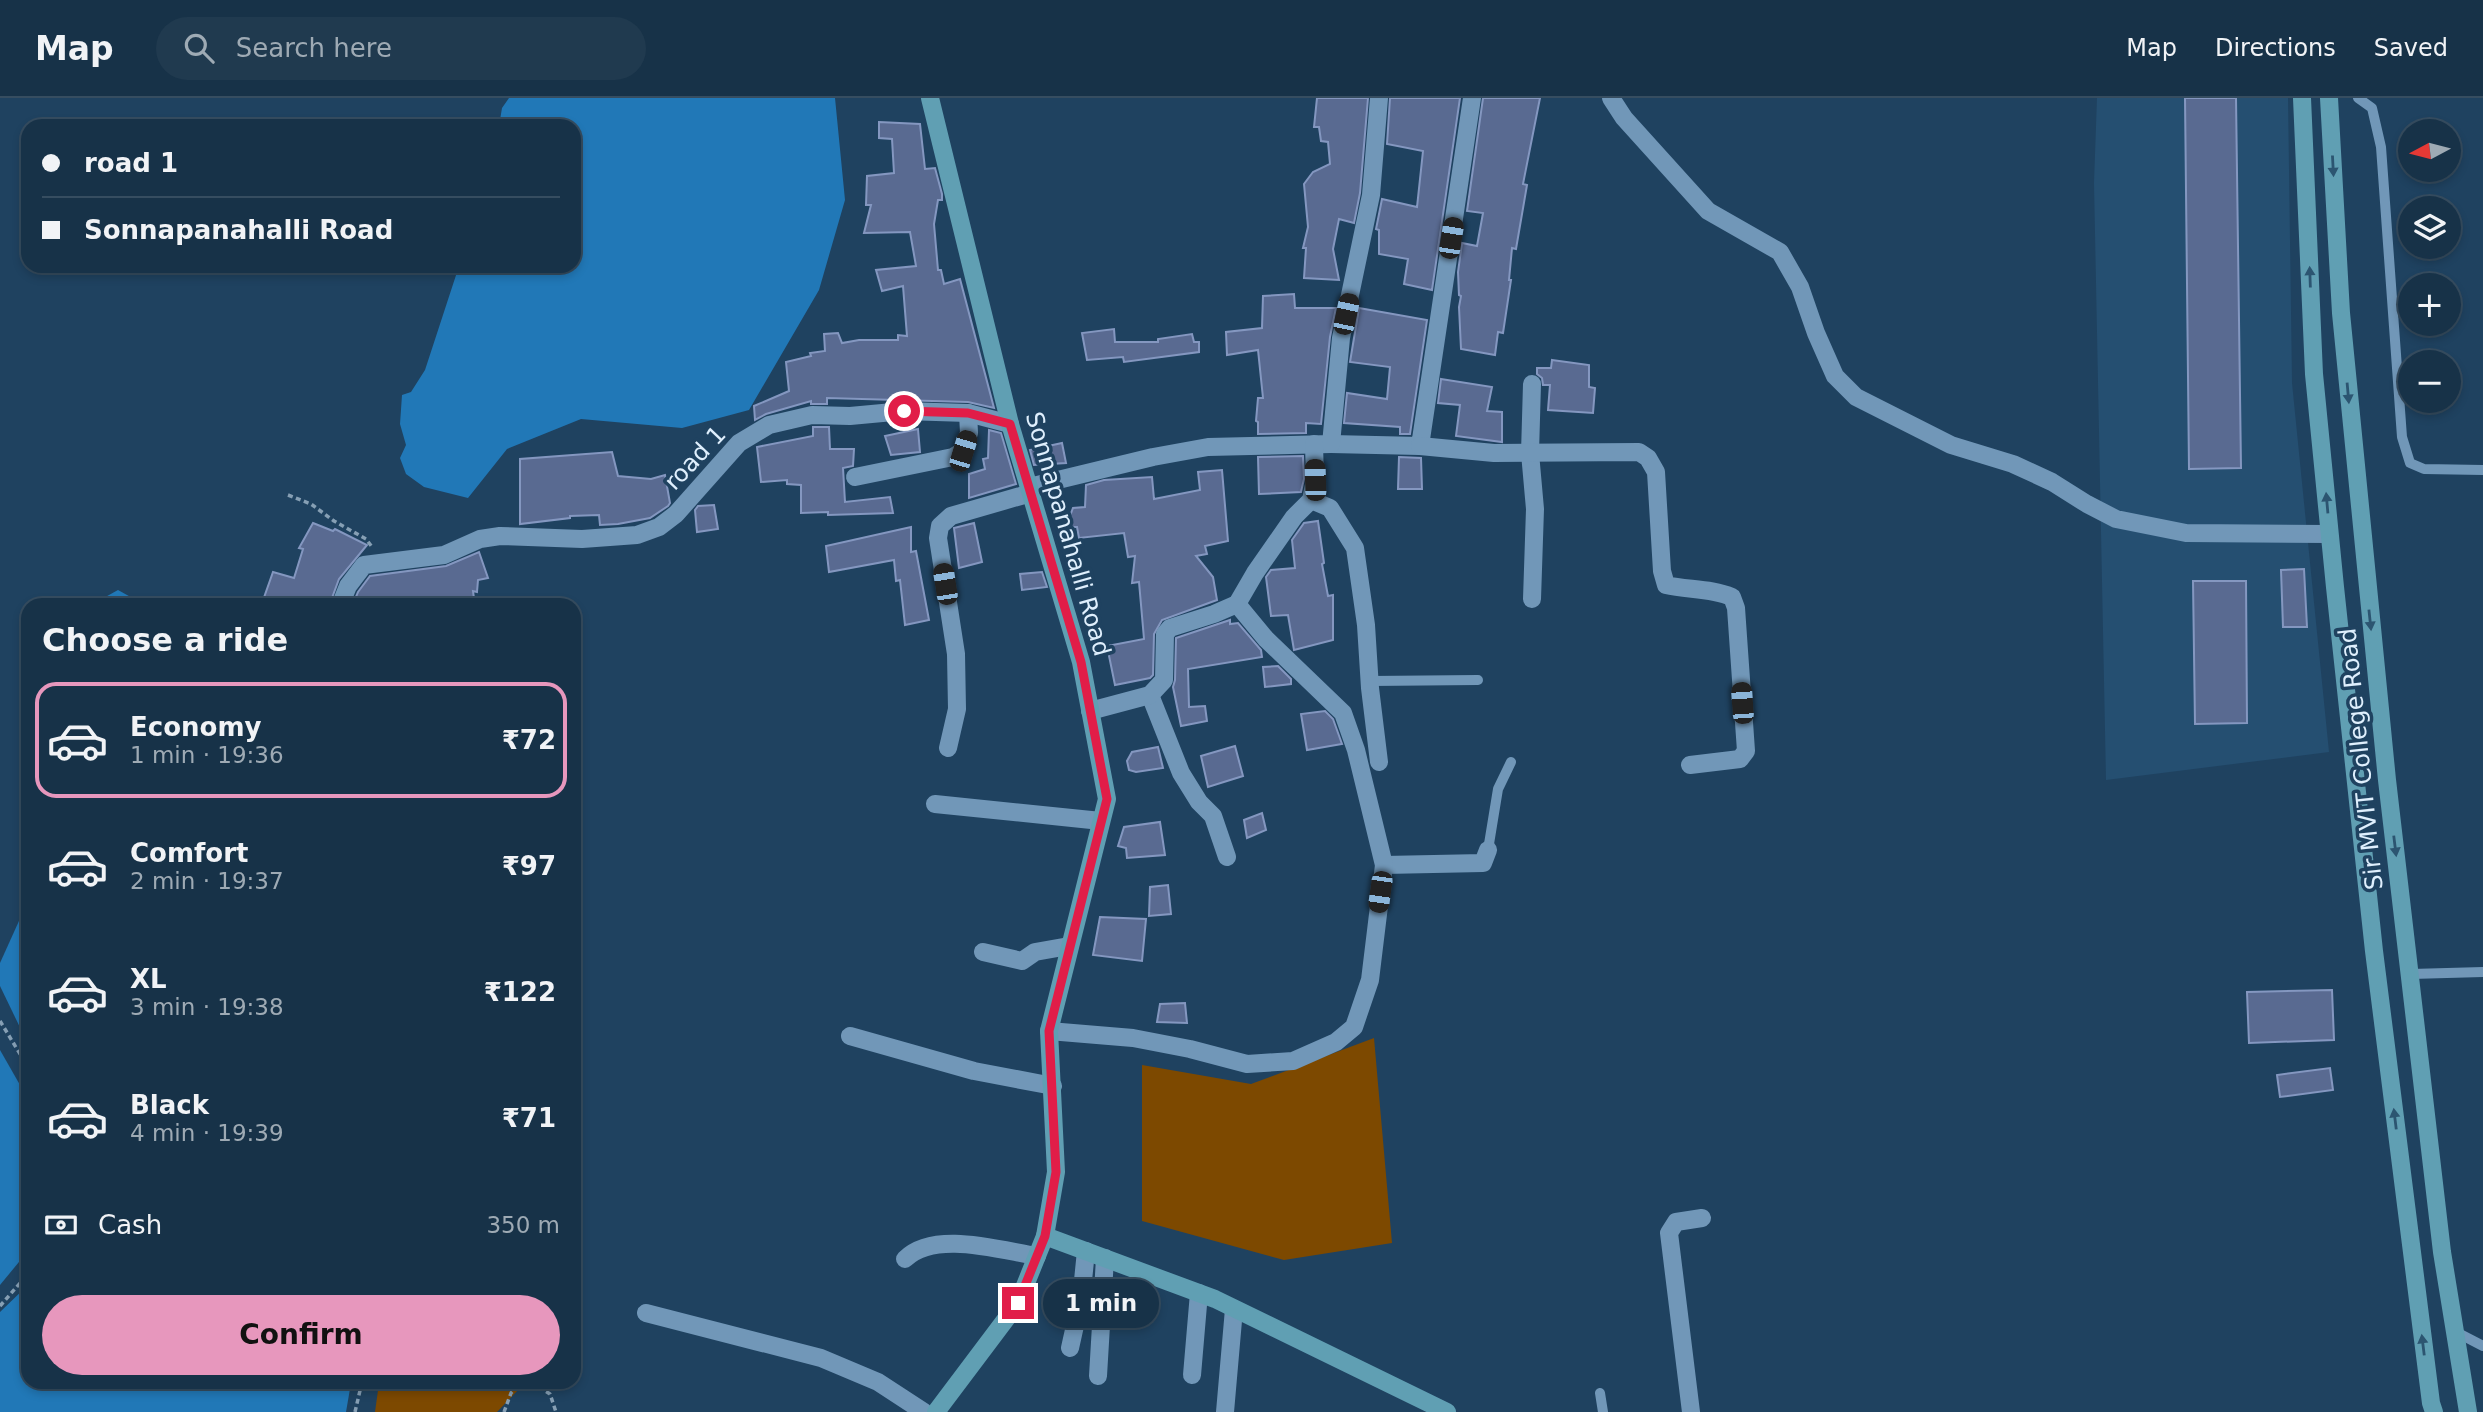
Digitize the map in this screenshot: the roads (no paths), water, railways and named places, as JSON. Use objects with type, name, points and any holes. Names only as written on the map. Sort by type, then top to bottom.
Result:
[{"type":"main road","name":"Sonnapanahalli Road","points":[[930,98],[1010,424],[1081,662],[1107,799],[1049,1031],[1056,1172],[1045,1236],[1018,1303],[936,1412]]},
{"type":"main road","name":"Sir MVIT College Road","points":[[2302,98],[2314,373],[2329,534],[2374,951],[2434,1412]]},
{"type":"main road","name":"Sir MVIT College Road","points":[[2329,98],[2341,313],[2353,461],[2442,1252],[2468,1412]]},
{"type":"main road","points":[[1045,1236],[1199,1293],[1447,1412]]},
{"type":"street","points":[[1090,711],[1150,695],[1164,680],[1166,634],[1170,628],[1237,604],[1294,517],[1311,500],[1371,195],[1379,98]]},
{"type":"street","points":[[1420,446],[1472,98]]},
{"type":"street","points":[[1611,98],[1624,118],[1708,211],[1780,252],[1800,288],[1835,376],[1856,397],[1951,445],[2012,464],[2052,482],[2116,519],[2186,533],[2329,534]]},
{"type":"street","points":[[1532,384],[1530,453],[1535,509],[1532,599]]},
{"type":"street","name":"road 1","points":[[343,598],[348,586],[364,565],[444,555],[480,539],[500,536],[582,539],[637,535],[659,527],[676,514],[738,443],[769,425],[813,415],[850,416],[904,411],[968,413],[1010,424]]},
{"type":"street","points":[[855,477],[953,457],[963,451],[968,433],[968,413]]},
{"type":"street","points":[[948,748],[957,709],[956,654],[938,538],[940,526],[951,516],[1030,490],[1153,457],[1208,447],[1322,444],[1420,446],[1494,453],[1639,452],[1648,458],[1656,472],[1662,570],[1666,584],[1684,589],[1720,592],[1732,597],[1736,608],[1746,751],[1740,759],[1690,765]]},
{"type":"street","points":[[1311,500],[1330,508],[1354,548],[1366,625],[1378,762]]},
{"type":"street","points":[[1049,1031],[1133,1038],[1247,1064],[1293,1060],[1336,1042],[1354,1027],[1370,979],[1384,865],[1356,750],[1343,713],[1266,639],[1237,604]]},
{"type":"street","points":[[1150,695],[1181,773],[1199,802],[1213,816],[1227,857]]},
{"type":"street","points":[[935,804],[1101,821]]},
{"type":"street","points":[[1384,865],[1483,863],[1488,850]]},
{"type":"street","points":[[984,952],[1021,961],[1035,952],[1069,946]]},
{"type":"street","points":[[850,1035],[974,1071],[1053,1086]]},
{"type":"street","points":[[1691,1412],[1669,1233],[1676,1222],[1702,1218]]},
{"type":"street","points":[[905,1259],[915,1250],[948,1243],[1037,1256]]},
{"type":"street","points":[[1070,1348],[1080,1310],[1086,1251]]},
{"type":"street","points":[[1098,1376],[1105,1258]]},
{"type":"street","points":[[1192,1376],[1199,1293]]},
{"type":"street","points":[[1225,1412],[1234,1309]]},
{"type":"street","points":[[646,1313],[821,1358],[878,1382],[924,1412]]},
{"type":"lane","points":[[2358,98],[2372,108],[2381,147],[2402,437],[2410,463],[2424,469],[2483,470]]},
{"type":"lane","points":[[1370,681],[1478,680]]},
{"type":"lane","points":[[1488,850],[1498,789],[1511,762]]},
{"type":"lane","points":[[2410,974],[2483,972]]},
{"type":"lane","points":[[2454,1331],[2483,1346]]},
{"type":"lane","points":[[1600,1393],[1603,1412]]},
{"type":"water","points":[[509,98],[835,98],[845,200],[819,290],[749,410],[682,428],[581,419],[507,449],[468,498],[424,487],[406,474],[400,458],[406,445],[400,424],[402,395],[411,392],[425,370],[457,273],[581,273],[581,119],[500,119],[502,108]]},
{"type":"water","points":[[118,590],[132,598],[104,598]]},
{"type":"water","points":[[21,916],[21,1030],[0,986],[0,963]]},
{"type":"water","points":[[0,1050],[21,1087],[21,1260],[0,1285]]},
{"type":"water","points":[[21,1292],[21,1389],[350,1389],[346,1412],[0,1412],[0,1312]]}]
